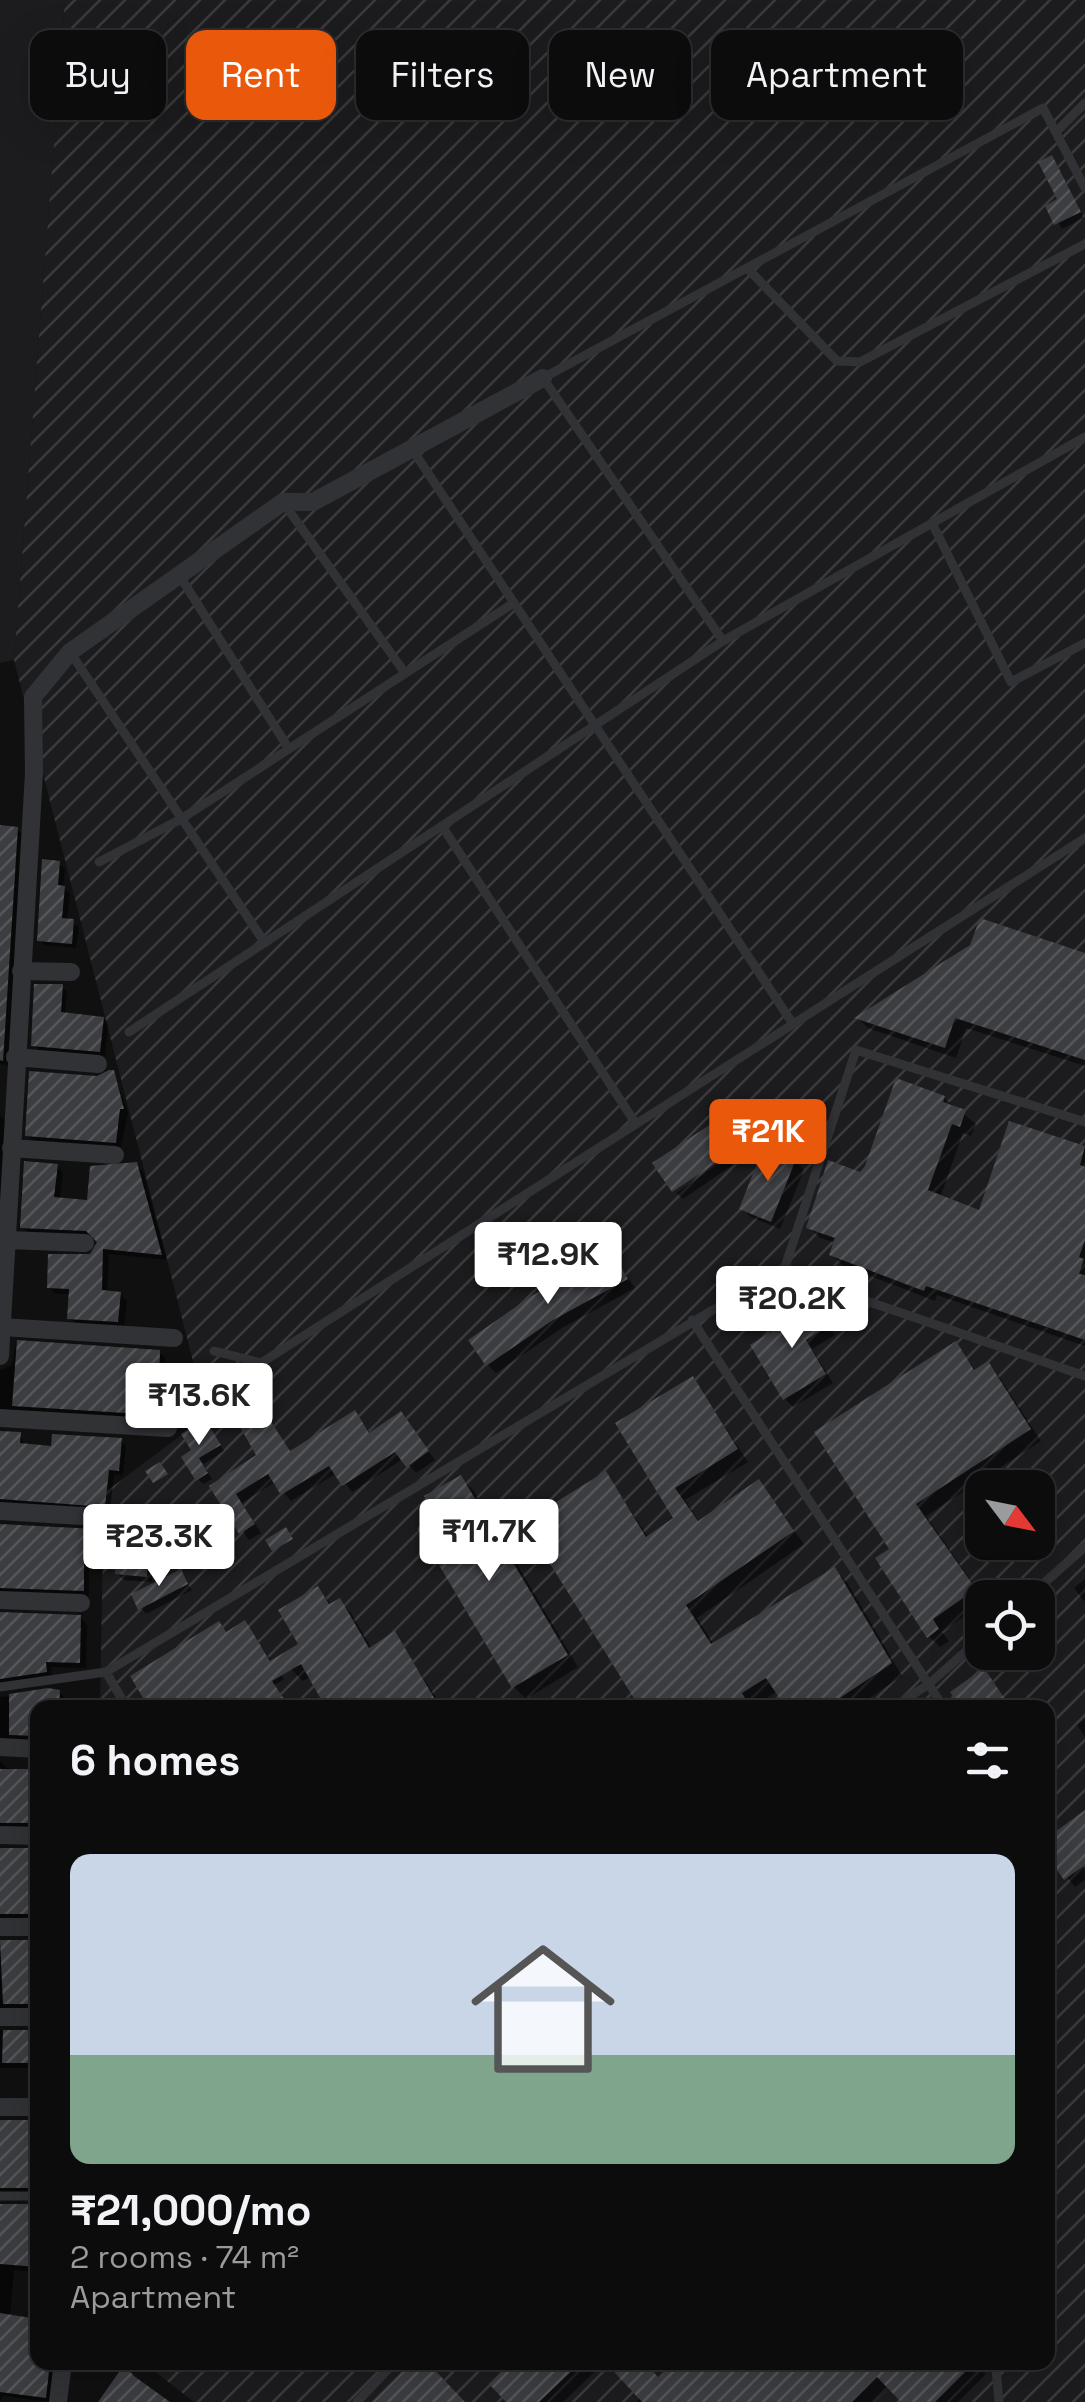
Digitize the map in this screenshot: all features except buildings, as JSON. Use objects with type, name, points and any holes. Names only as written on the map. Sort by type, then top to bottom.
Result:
[{"type":"street","points":[[0,1356],[34,774],[33,697],[70,652],[181,578],[283,502],[313,502],[543,378]]},
{"type":"street","points":[[21,971],[71,972]]},
{"type":"street","points":[[15,1057],[98,1064]]},
{"type":"street","points":[[10,1148],[114,1155]]},
{"type":"street","points":[[7,1240],[85,1243]]},
{"type":"street","points":[[2,1327],[174,1338]]},
{"type":"street","points":[[0,1418],[168,1428]]},
{"type":"street","points":[[0,1511],[98,1517]]},
{"type":"street","points":[[0,1600],[81,1603]]},
{"type":"street","points":[[0,1747],[30,1748]]},
{"type":"street","points":[[0,1836],[30,1836]]},
{"type":"street","points":[[0,1926],[30,1927]]},
{"type":"street","points":[[0,2017],[30,2018]]},
{"type":"street","points":[[0,2107],[30,2106]]},
{"type":"street","points":[[63,2370],[63,2399]]},
{"type":"lane","points":[[1056,132],[1085,102]]},
{"type":"lane","points":[[723,641],[543,378],[1043,108],[1085,188]]},
{"type":"lane","points":[[748,268],[837,361],[860,362],[1085,244]]},
{"type":"lane","points":[[129,1032],[723,641],[1085,437]]},
{"type":"lane","points":[[412,449],[793,1024]]},
{"type":"lane","points":[[283,502],[405,674]]},
{"type":"lane","points":[[932,524],[1011,682],[1085,643]]},
{"type":"lane","points":[[181,578],[290,748]]},
{"type":"lane","points":[[99,862],[181,819],[512,604]]},
{"type":"lane","points":[[70,652],[264,943]]},
{"type":"lane","points":[[442,826],[636,1124]]},
{"type":"lane","points":[[214,1350],[261,1364],[1085,838]]},
{"type":"lane","points":[[0,1687],[106,1672],[784,1267],[856,1050],[1085,1122]]},
{"type":"lane","points":[[784,1267],[823,1286],[1085,1376]]},
{"type":"lane","points":[[692,1320],[939,1700]]},
{"type":"lane","points":[[1048,1580],[1085,1547]]},
{"type":"lane","points":[[904,1700],[965,1652]]},
{"type":"lane","points":[[106,1672],[123,1700]]},
{"type":"lane","points":[[0,2196],[30,2196]]},
{"type":"lane","points":[[357,2402],[387,2370]]},
{"type":"lane","points":[[996,2370],[999,2402]]},
{"type":"shaded area","points":[[0,0],[65,0],[63,30],[30,30],[30,120],[56,120],[14,660],[0,663]]},
{"type":"shaded area","points":[[65,0],[1085,0],[1085,2402],[194,2402],[153,2370],[1055,2370],[1055,1700],[100,1700],[104,1493],[207,1416],[14,660],[56,120],[166,120],[166,30],[63,30]]}]
